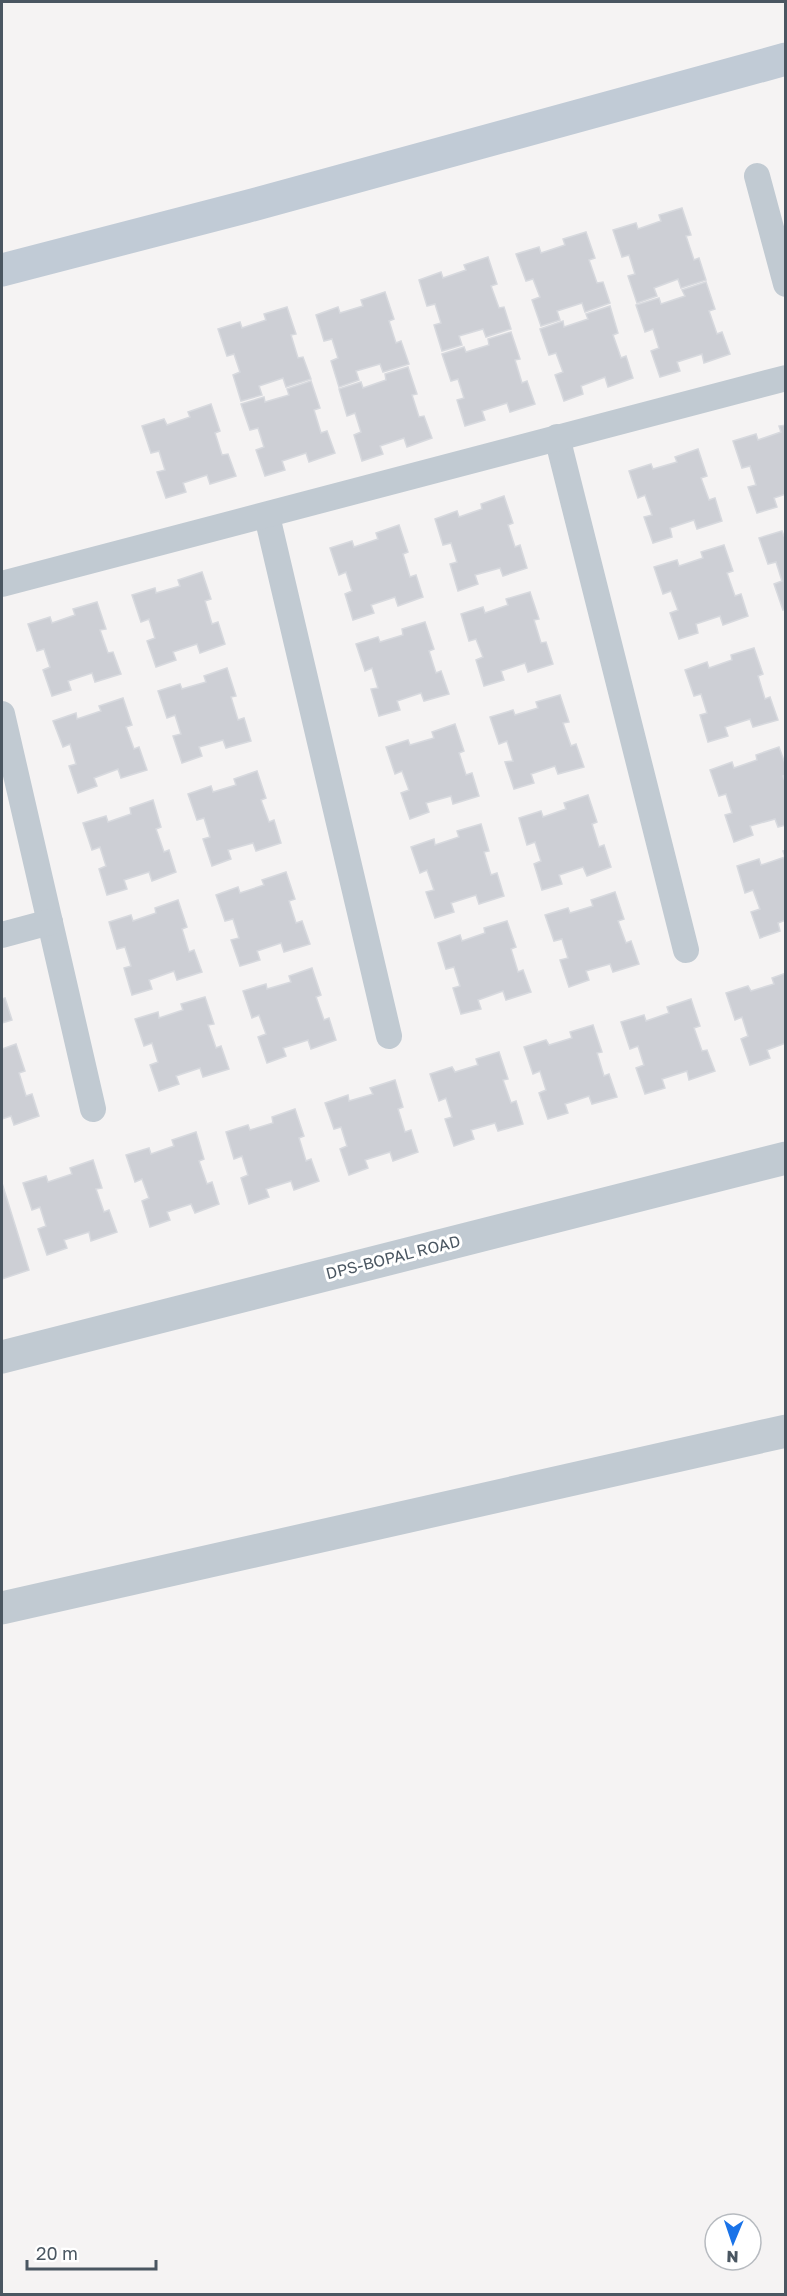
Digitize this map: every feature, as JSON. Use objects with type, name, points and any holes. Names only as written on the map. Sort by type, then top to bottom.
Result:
[{"type":"street","points":[[2,270],[245,207],[786,59]]},
{"type":"street","name":"DPS-BOPAL ROAD","points":[[2,1357],[786,1158]]},
{"type":"street","points":[[2,1608],[786,1431]]},
{"type":"lane","points":[[757,176],[786,284]]},
{"type":"lane","points":[[2,584],[786,378]]},
{"type":"lane","points":[[557,437],[686,950]]},
{"type":"lane","points":[[267,516],[390,1036]]},
{"type":"lane","points":[[2,714],[93,1109]]},
{"type":"lane","points":[[2,935],[50,922]]},
{"type":"building","points":[[682,208],[691,235],[686,236],[694,260],[699,258],[706,280],[681,288],[678,279],[654,288],[657,296],[637,303],[628,276],[635,274],[629,255],[622,257],[613,230],[636,223],[638,229],[661,221],[659,215]]},
{"type":"building","points":[[586,232],[595,258],[589,260],[597,283],[603,282],[610,303],[585,312],[582,303],[557,311],[560,320],[541,326],[532,300],[540,297],[533,279],[526,281],[516,254],[539,247],[541,253],[565,245],[563,239]]},
{"type":"building","points":[[488,257],[497,284],[491,286],[499,308],[504,307],[511,329],[486,337],[483,329],[459,336],[462,345],[442,351],[434,325],[441,323],[435,304],[427,306],[419,280],[441,272],[443,278],[466,270],[464,265]]},
{"type":"building","points":[[706,282],[715,309],[709,311],[717,334],[722,332],[730,354],[704,363],[702,354],[677,362],[680,371],[660,377],[651,351],[659,348],[653,329],[645,332],[636,305],[659,298],[661,304],[685,296],[682,290]]},
{"type":"building","points":[[385,292],[394,319],[389,321],[396,343],[401,341],[409,364],[383,372],[380,364],[356,371],[359,380],[339,387],[331,361],[338,358],[332,339],[324,341],[316,315],[338,307],[340,313],[363,306],[361,300]]},
{"type":"building","points":[[610,306],[618,333],[613,335],[621,358],[626,356],[633,378],[608,387],[605,377],[581,386],[583,394],[564,401],[555,375],[563,372],[556,353],[549,355],[540,329],[563,321],[564,327],[588,319],[586,314]]},
{"type":"building","points":[[287,307],[296,334],[291,335],[298,358],[303,357],[311,379],[286,387],[283,378],[259,386],[262,395],[241,401],[233,375],[240,372],[234,354],[227,356],[218,329],[240,322],[242,328],[266,320],[264,314]]},
{"type":"building","points":[[511,332],[520,359],[515,360],[522,383],[527,381],[535,404],[510,412],[507,403],[482,411],[485,420],[465,426],[457,400],[464,398],[458,379],[451,381],[442,354],[464,347],[466,352],[489,345],[488,339]]},
{"type":"building","points":[[408,367],[417,394],[412,395],[419,417],[424,416],[432,438],[407,447],[404,438],[380,446],[383,454],[362,461],[354,435],[361,432],[355,413],[347,416],[339,389],[361,382],[363,388],[386,380],[385,374]]},
{"type":"building","points":[[311,381],[320,408],[314,410],[321,433],[327,431],[335,453],[309,462],[306,453],[282,461],[285,470],[265,476],[256,450],[264,447],[258,428],[250,430],[241,404],[264,397],[265,402],[289,395],[287,389]]},
{"type":"building","points":[[211,404],[220,431],[215,433],[222,455],[228,454],[236,476],[210,484],[207,475],[183,483],[186,492],[166,498],[157,472],[165,470],[159,451],[151,453],[142,426],[164,419],[167,425],[190,417],[188,412]]},
{"type":"building","points":[[786,425],[786,494],[774,498],[777,507],[757,513],[748,487],[756,485],[750,466],[742,468],[733,441],[756,434],[758,440],[781,432],[779,426]]},
{"type":"building","points":[[698,449],[707,476],[701,478],[709,500],[715,498],[722,521],[697,529],[694,520],[670,528],[672,537],[653,543],[644,517],[652,515],[645,495],[638,498],[629,471],[651,464],[653,469],[677,462],[675,457]]},
{"type":"building","points":[[504,496],[513,523],[508,525],[515,547],[520,545],[527,568],[503,576],[500,568],[475,575],[478,584],[458,591],[450,564],[457,562],[451,543],[443,545],[435,519],[457,511],[459,517],[482,509],[481,504]]},
{"type":"building","points":[[399,525],[408,552],[403,554],[410,577],[416,575],[423,597],[398,606],[395,597],[371,605],[374,613],[353,620],[345,594],[352,591],[346,572],[339,575],[330,548],[352,541],[354,547],[378,539],[376,533]]},
{"type":"building","points":[[782,531],[784,536],[786,535],[786,609],[783,610],[774,584],[782,581],[776,562],[768,564],[759,538]]},
{"type":"building","points":[[724,545],[733,571],[727,573],[735,596],[741,594],[748,616],[723,625],[720,616],[696,624],[698,633],[679,639],[670,613],[678,610],[671,591],[663,594],[654,567],[677,560],[679,566],[703,558],[701,552]]},
{"type":"building","points":[[202,572],[211,599],[205,601],[212,624],[218,622],[225,644],[200,653],[197,644],[173,652],[176,660],[156,667],[147,641],[155,638],[149,619],[141,622],[132,595],[155,588],[156,593],[180,586],[178,580]]},
{"type":"building","points":[[530,592],[539,619],[534,620],[541,643],[546,642],[553,664],[528,672],[525,663],[501,671],[504,680],[484,686],[476,660],[483,657],[476,639],[469,641],[461,614],[483,607],[485,613],[508,605],[506,599]]},
{"type":"building","points":[[97,602],[106,629],[100,630],[108,653],[113,652],[121,674],[95,682],[92,673],[68,681],[71,690],[52,696],[43,670],[50,667],[44,649],[37,651],[28,624],[50,617],[52,623],[75,615],[73,609]]},
{"type":"building","points":[[425,622],[434,649],[429,651],[436,673],[441,671],[449,694],[424,701],[421,693],[397,701],[400,710],[379,716],[371,689],[378,688],[372,668],[365,671],[356,644],[378,637],[380,642],[403,635],[402,629]]},
{"type":"building","points":[[754,648],[763,674],[758,676],[765,699],[770,697],[778,720],[753,727],[750,719],[725,727],[728,736],[708,742],[700,715],[707,713],[701,694],[694,696],[685,670],[707,662],[709,668],[732,660],[731,655]]},
{"type":"building","points":[[227,668],[236,696],[231,697],[238,720],[244,718],[251,741],[226,748],[223,740],[199,747],[202,756],[182,763],[173,736],[181,734],[175,715],[167,718],[158,691],[180,684],[182,689],[206,682],[204,676]]},
{"type":"building","points":[[560,695],[569,722],[563,723],[571,746],[576,744],[584,767],[558,774],[555,766],[531,774],[534,783],[514,789],[505,762],[513,761],[507,741],[499,744],[490,717],[513,710],[515,715],[538,708],[536,702]]},
{"type":"building","points":[[123,698],[132,725],[126,727],[134,749],[139,747],[147,770],[121,778],[118,769],[94,778],[97,786],[78,793],[69,766],[76,764],[70,744],[63,747],[53,721],[76,713],[77,719],[101,711],[99,706]]},
{"type":"building","points":[[455,724],[464,751],[459,753],[466,775],[472,773],[479,796],[453,804],[451,796],[426,803],[429,812],[410,819],[401,793],[409,790],[402,771],[395,774],[386,747],[408,740],[410,745],[434,738],[432,732]]},
{"type":"building","points":[[779,747],[786,766],[786,775],[783,776],[786,784],[786,825],[778,827],[775,819],[750,826],[753,835],[734,842],[725,815],[732,813],[726,794],[719,796],[710,770],[732,762],[734,768],[757,760],[756,755]]},
{"type":"building","points":[[257,771],[266,798],[261,800],[269,822],[274,820],[281,843],[256,851],[253,843],[228,850],[231,859],[212,866],[203,839],[210,837],[204,818],[197,820],[188,794],[211,786],[213,792],[236,785],[234,779]]},
{"type":"building","points":[[588,795],[597,822],[592,824],[599,847],[604,845],[611,867],[587,876],[583,867],[559,875],[562,884],[542,890],[534,864],[541,861],[535,842],[527,845],[519,818],[541,811],[543,817],[566,809],[564,803]]},
{"type":"building","points":[[153,800],[161,827],[156,829],[164,852],[169,850],[176,872],[152,881],[149,872],[124,880],[127,889],[107,895],[99,869],[106,866],[100,847],[92,850],[83,823],[106,816],[108,822],[131,814],[130,808]]},
{"type":"building","points":[[481,824],[489,851],[484,852],[491,875],[497,873],[504,896],[479,904],[476,895],[451,903],[454,912],[435,918],[426,892],[434,890],[427,870],[420,873],[411,847],[434,839],[435,845],[459,837],[457,831]]},
{"type":"building","points":[[786,850],[786,920],[778,923],[780,931],[760,938],[751,912],[760,909],[753,890],[745,893],[737,866],[759,859],[761,865],[785,857],[783,851]]},
{"type":"building","points":[[286,872],[295,899],[289,901],[296,923],[302,921],[310,944],[284,952],[281,943],[257,951],[260,960],[240,966],[231,940],[239,938],[233,919],[225,921],[216,895],[238,887],[240,893],[264,885],[262,880]]},
{"type":"building","points":[[615,892],[624,919],[618,921],[626,943],[631,941],[639,964],[613,972],[610,964],[586,971],[589,980],[569,987],[560,960],[568,958],[562,939],[554,941],[545,915],[568,908],[570,913],[593,906],[591,900]]},
{"type":"building","points":[[178,900],[187,927],[182,929],[189,952],[194,950],[202,972],[177,980],[174,971],[149,980],[152,989],[132,995],[124,968],[131,966],[125,947],[117,949],[109,922],[131,915],[133,921],[156,913],[155,908]]},
{"type":"building","points":[[507,921],[516,947],[511,949],[518,972],[523,970],[531,992],[506,1000],[503,991],[478,1000],[481,1009],[461,1014],[453,988],[460,986],[454,967],[446,969],[438,943],[460,935],[462,941],[485,933],[484,928]]},
{"type":"building","points":[[312,968],[321,995],[316,997],[324,1020],[329,1018],[336,1040],[311,1049],[308,1040],[283,1048],[286,1056],[267,1063],[258,1037],[266,1034],[259,1015],[252,1018],[243,991],[266,984],[267,989],[291,982],[289,976]]},
{"type":"building","points":[[786,973],[786,1043],[767,1050],[770,1058],[750,1065],[741,1039],[748,1036],[742,1017],[735,1020],[726,993],[748,986],[751,991],[774,984],[772,978]]},
{"type":"building","points":[[205,997],[214,1024],[208,1025],[216,1048],[221,1046],[229,1069],[203,1077],[200,1068],[176,1076],[179,1084],[159,1091],[150,1065],[158,1062],[152,1043],[144,1046],[135,1019],[158,1012],[159,1018],[183,1010],[181,1004]]},
{"type":"building","points":[[5,998],[12,1020],[2,1023],[2,999]]},
{"type":"building","points":[[691,999],[700,1026],[694,1028],[702,1051],[707,1050],[715,1071],[689,1080],[687,1071],[662,1079],[665,1088],[645,1094],[636,1068],[644,1065],[638,1046],[630,1049],[621,1022],[644,1015],[646,1021],[669,1013],[667,1007]]},
{"type":"building","points":[[593,1025],[602,1052],[597,1053],[604,1076],[609,1074],[617,1097],[592,1104],[589,1096],[565,1104],[568,1113],[548,1119],[539,1093],[546,1090],[540,1071],[533,1074],[524,1047],[546,1040],[549,1045],[572,1038],[570,1032]]},
{"type":"building","points":[[16,1044],[25,1071],[19,1073],[26,1096],[32,1094],[39,1116],[14,1125],[11,1116],[2,1119],[2,1049]]},
{"type":"building","points":[[499,1052],[508,1079],[503,1080],[511,1103],[516,1101],[523,1124],[498,1131],[495,1123],[471,1130],[474,1139],[454,1146],[445,1119],[452,1117],[446,1098],[439,1101],[430,1074],[452,1067],[455,1072],[478,1065],[476,1059]]},
{"type":"building","points":[[395,1080],[403,1107],[398,1109],[405,1132],[411,1130],[418,1152],[393,1161],[390,1152],[365,1160],[368,1168],[349,1175],[340,1149],[347,1146],[341,1127],[334,1129],[325,1103],[348,1095],[349,1101],[373,1094],[370,1088]]},
{"type":"building","points":[[295,1109],[304,1136],[299,1138],[306,1161],[311,1159],[319,1181],[294,1190],[291,1181],[266,1189],[269,1197],[249,1204],[241,1178],[248,1175],[242,1156],[234,1159],[226,1132],[248,1125],[250,1130],[273,1123],[272,1117]]},
{"type":"building","points":[[196,1132],[204,1159],[199,1161],[207,1184],[212,1182],[219,1204],[195,1213],[191,1204],[167,1212],[170,1220],[150,1227],[142,1201],[149,1198],[142,1179],[135,1182],[126,1155],[149,1148],[151,1154],[174,1146],[172,1140]]},
{"type":"building","points":[[93,1160],[102,1188],[96,1189],[104,1212],[109,1210],[117,1232],[91,1241],[89,1232],[64,1240],[67,1248],[47,1255],[38,1229],[46,1226],[40,1207],[32,1210],[23,1183],[46,1176],[48,1182],[72,1174],[70,1168]]},
{"type":"building","points":[[2,1183],[29,1270],[2,1279]]}]
